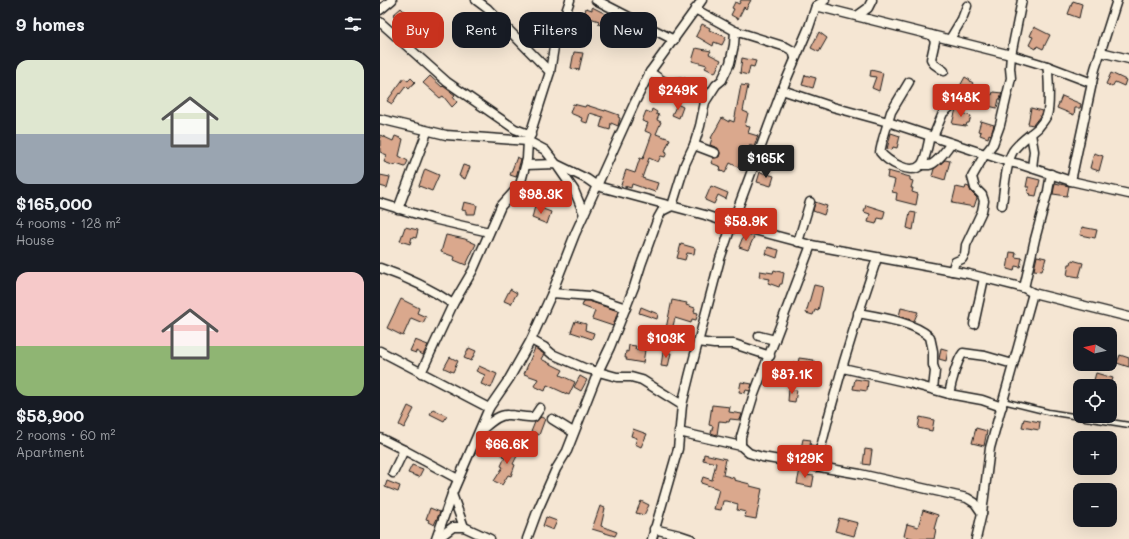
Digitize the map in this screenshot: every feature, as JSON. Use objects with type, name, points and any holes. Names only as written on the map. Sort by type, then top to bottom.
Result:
[{"type":"street","points":[[380,10],[392,0]]},
{"type":"street","points":[[476,0],[488,9],[550,72]]},
{"type":"street","points":[[421,373],[453,304],[473,270],[501,206],[520,185],[526,165],[530,138],[550,72],[554,46],[570,0]]},
{"type":"street","points":[[596,0],[674,40]]},
{"type":"street","points":[[436,539],[458,479],[489,408],[509,379],[530,340],[552,293],[575,234],[635,102],[650,72],[702,0]]},
{"type":"street","points":[[652,539],[678,449],[682,406],[720,259],[782,90],[809,27],[816,6],[824,0]]},
{"type":"street","points":[[858,16],[868,8],[872,0]]},
{"type":"street","points":[[952,271],[955,262],[962,259],[965,254],[966,245],[982,211],[984,202],[979,191],[974,188],[972,177],[985,154],[993,144],[1000,125],[1011,78],[1011,55],[1022,0]]},
{"type":"street","points":[[1071,181],[1095,69],[1117,0]]},
{"type":"street","points":[[816,6],[1011,55],[1047,66],[1092,83]]},
{"type":"street","points":[[950,39],[962,19],[967,6]]},
{"type":"street","points":[[695,9],[735,31],[786,47],[792,52],[795,58]]},
{"type":"street","points":[[380,22],[447,82],[530,138],[545,150],[574,190],[584,214]]},
{"type":"street","points":[[527,539],[556,469],[567,451],[573,432],[578,424],[598,372],[626,308],[658,218],[662,211],[672,206],[685,164],[694,145],[705,102],[716,85],[722,80],[730,63],[735,31]]},
{"type":"street","points":[[734,45],[748,35]]},
{"type":"street","points":[[931,35],[935,41],[931,59],[934,64],[944,70]]},
{"type":"street","points":[[1101,52],[1129,59]]},
{"type":"street","points":[[1002,205],[1012,152],[1019,143],[1031,134],[1043,121],[1048,110],[1049,74],[1047,66]]},
{"type":"street","points":[[650,72],[665,82],[679,82],[686,84],[705,102]]},
{"type":"street","points":[[909,82],[891,112],[880,152],[885,158],[894,164],[912,169],[933,163],[951,143]]},
{"type":"street","points":[[782,90],[888,122],[1071,181],[1129,194]]},
{"type":"street","points":[[922,165],[932,136],[943,113],[950,107]]},
{"type":"street","points":[[380,119],[427,132],[446,135],[530,138]]},
{"type":"street","points":[[398,209],[427,132]]},
{"type":"street","points":[[1031,134],[1034,151],[1032,168]]},
{"type":"street","points":[[694,145],[715,153]]},
{"type":"street","points":[[526,165],[556,164],[598,186],[798,242],[984,278],[1024,288],[1033,293],[1129,316]]},
{"type":"street","points":[[1024,288],[1048,192],[1050,174]]},
{"type":"street","points":[[798,242],[810,202]]},
{"type":"street","points":[[380,203],[433,219],[490,232]]},
{"type":"street","points":[[741,446],[741,437],[753,397],[770,356],[774,340],[811,245]]},
{"type":"street","points":[[816,467],[829,412],[858,313],[877,258]]},
{"type":"street","points":[[380,268],[396,273],[427,288],[453,304]]},
{"type":"street","points":[[974,324],[984,278]]},
{"type":"street","points":[[552,293],[590,296],[626,308]]},
{"type":"street","points":[[976,539],[982,513],[990,448],[1012,364],[1033,293]]},
{"type":"street","points":[[858,313],[894,320],[926,332],[930,337],[933,351],[933,365],[935,371],[932,389]]},
{"type":"street","points":[[759,336],[774,340]]},
{"type":"street","points":[[530,340],[568,362],[617,377],[631,377],[642,380],[651,384],[682,406]]},
{"type":"street","points":[[698,342],[734,344],[770,356]]},
{"type":"street","points":[[380,351],[489,408]]},
{"type":"street","points":[[949,394],[958,362],[963,353],[985,356],[1012,364]]},
{"type":"street","points":[[843,368],[949,394],[1002,404]]},
{"type":"street","points":[[480,431],[500,416],[507,414],[522,417],[534,417],[540,408]]},
{"type":"street","points":[[552,419],[573,432]]},
{"type":"street","points":[[679,432],[741,446],[749,453],[762,457],[860,474],[968,498],[975,503],[982,513]]},
{"type":"street","points":[[380,438],[458,479]]},
{"type":"street","points":[[393,473],[404,450]]},
{"type":"street","points":[[452,494],[464,528]]},
{"type":"street","points":[[436,539],[453,527],[464,528],[490,539]]},
{"type":"street","points":[[654,529],[691,539]]},
{"type":"lane","points":[[1002,404],[1129,425]]},
{"type":"building","points":[[741,0],[751,0],[746,9],[744,7],[738,19],[731,15],[734,9],[732,8],[735,2],[739,4]]},
{"type":"building","points":[[1073,1],[1082,4],[1079,18],[1068,14]]},
{"type":"building","points":[[592,7],[602,12],[600,12],[600,25],[598,24],[599,21],[592,19],[592,12],[585,12],[586,8],[592,10]]},
{"type":"building","points":[[401,8],[405,12],[396,12]]},
{"type":"building","points":[[702,24],[710,28],[709,30],[726,37],[722,45],[714,42],[713,46],[696,36]]},
{"type":"building","points":[[1034,27],[1050,35],[1043,49],[1037,46],[1036,49],[1029,45],[1033,37],[1030,36]]},
{"type":"building","points":[[819,32],[827,38],[819,52],[811,48]]},
{"type":"building","points":[[696,48],[711,51],[709,54],[721,60],[715,73],[705,68],[707,65],[692,61]]},
{"type":"building","points":[[574,52],[583,53],[579,70],[571,68]]},
{"type":"building","points":[[742,58],[756,61],[754,67],[750,66],[748,75],[740,73]]},
{"type":"building","points":[[871,70],[883,73],[879,91],[872,88],[876,77],[870,76]]},
{"type":"building","points":[[1111,73],[1126,80],[1124,86],[1115,82],[1112,87],[1106,84]]},
{"type":"building","points":[[805,75],[816,78],[813,88],[802,85]]},
{"type":"building","points":[[430,76],[442,87],[443,86],[455,95],[453,97],[457,102],[452,107],[443,96],[440,98],[423,83]]},
{"type":"building","points":[[965,77],[973,83],[969,91],[960,86]]},
{"type":"building","points":[[404,78],[408,81],[411,78],[415,82],[409,89],[406,86],[400,94],[399,93],[392,104],[387,101]]},
{"type":"building","points":[[741,85],[748,86],[743,111],[748,113],[745,126],[750,127],[748,133],[758,136],[754,147],[750,145],[746,160],[741,159],[738,167],[730,163],[725,173],[720,170],[721,167],[711,163],[713,158],[719,157],[720,153],[718,148],[710,145],[711,138],[722,118],[729,122],[729,120],[734,122]]},
{"type":"building","points":[[993,92],[1002,93],[997,108],[988,106],[990,94],[992,95]]},
{"type":"building","points":[[1062,96],[1081,104],[1080,108],[1075,108],[1074,115],[1057,108]]},
{"type":"building","points":[[573,104],[585,107],[586,105],[619,115],[618,117],[620,118],[618,126],[611,123],[610,130],[600,127],[603,117],[590,113],[587,123],[581,121],[582,118],[570,113]]},
{"type":"building","points":[[677,104],[683,107],[679,118],[672,115]]},
{"type":"building","points":[[1031,108],[1042,111],[1033,125],[1028,124]]},
{"type":"building","points":[[652,109],[657,112],[656,114],[659,115],[657,120],[661,122],[656,134],[670,139],[665,151],[667,152],[665,157],[661,156],[658,162],[649,158],[642,178],[658,183],[655,192],[632,184],[631,188],[621,185],[626,170],[635,173],[640,158],[643,159],[652,134],[645,131],[648,123],[642,121],[646,111],[651,113]]},
{"type":"building","points":[[956,109],[971,116],[969,123],[967,123],[966,126],[952,124]]},
{"type":"building","points":[[981,121],[994,125],[991,135],[989,134],[988,138],[980,135],[981,132],[978,131]]},
{"type":"building","points":[[891,133],[900,136],[897,148],[893,147],[892,150],[887,149]]},
{"type":"building","points":[[380,135],[393,141],[395,136],[403,139],[399,156],[408,161],[405,167],[396,164],[395,166],[384,162],[387,155],[380,152]]},
{"type":"building","points":[[1094,153],[1103,156],[1099,171],[1090,168]]},
{"type":"building","points":[[517,157],[521,159],[516,177],[510,175]]},
{"type":"building","points":[[945,160],[950,161],[945,180],[932,176],[934,169]]},
{"type":"building","points":[[463,165],[470,167],[465,179],[459,176]]},
{"type":"building","points":[[425,169],[439,175],[432,191],[419,186]]},
{"type":"building","points":[[888,171],[910,177],[910,180],[913,181],[911,188],[913,188],[912,192],[918,194],[916,205],[896,200],[897,193],[892,192],[895,180],[887,178]]},
{"type":"building","points":[[760,172],[774,176],[771,186],[757,182]]},
{"type":"building","points":[[380,175],[390,177],[387,188],[380,186]]},
{"type":"building","points":[[1028,177],[1040,180],[1036,196],[1028,193],[1029,187],[1026,187]]},
{"type":"building","points":[[1055,183],[1069,186],[1067,196],[1053,194]]},
{"type":"building","points":[[711,186],[728,193],[726,199],[718,195],[714,204],[705,200]]},
{"type":"building","points":[[966,186],[969,187],[971,192],[977,198],[974,207],[952,203],[956,187],[965,189]]},
{"type":"building","points":[[556,189],[564,193],[562,199],[559,197],[557,202],[551,200]]},
{"type":"building","points":[[464,202],[477,205],[475,214],[466,214],[466,211],[462,210]]},
{"type":"building","points":[[815,202],[827,206],[824,215],[813,211]]},
{"type":"building","points":[[866,205],[885,211],[883,219],[878,218],[876,224],[868,222],[870,214],[864,212]]},
{"type":"building","points":[[535,206],[551,212],[547,224],[532,218]]},
{"type":"building","points":[[910,212],[916,213],[913,230],[907,228]]},
{"type":"building","points":[[405,227],[418,230],[416,238],[412,237],[410,244],[400,241]]},
{"type":"building","points":[[1082,227],[1097,230],[1095,238],[1080,235]]},
{"type":"building","points":[[744,234],[754,237],[748,250],[739,247]]},
{"type":"building","points":[[446,235],[465,239],[476,244],[466,265],[454,260],[455,257],[441,252]]},
{"type":"building","points":[[681,244],[695,248],[694,254],[687,253],[685,260],[677,258]]},
{"type":"building","points":[[768,247],[779,250],[777,258],[766,254]]},
{"type":"building","points":[[1010,252],[1016,253],[1015,257],[1022,258],[1020,267],[1015,266],[1014,271],[1007,269]]},
{"type":"building","points":[[1037,256],[1046,258],[1042,271],[1034,270]]},
{"type":"building","points":[[1072,260],[1083,263],[1079,277],[1067,275],[1069,264],[1071,264]]},
{"type":"building","points":[[774,270],[784,273],[782,284],[780,284],[779,287],[768,283],[770,279],[759,277],[760,271],[773,273]]},
{"type":"building","points":[[814,285],[823,287],[818,311],[815,310],[813,315],[806,313]]},
{"type":"building","points":[[510,289],[517,293],[511,304],[504,301]]},
{"type":"building","points":[[401,299],[419,308],[417,313],[426,317],[423,323],[411,318],[403,336],[387,328]]},
{"type":"building","points":[[672,300],[687,303],[686,305],[695,308],[694,312],[698,313],[696,320],[692,319],[691,323],[675,318],[666,348],[652,345],[656,330],[665,333]]},
{"type":"building","points":[[584,301],[589,301],[618,311],[613,326],[592,319],[595,311],[582,306]]},
{"type":"building","points":[[641,307],[658,314],[657,319],[639,313]]},
{"type":"building","points":[[901,308],[918,312],[914,321],[899,316]]},
{"type":"building","points":[[575,321],[586,324],[585,330],[594,333],[592,339],[571,332]]},
{"type":"building","points":[[415,340],[428,345],[423,355],[416,351],[416,353],[410,351]]},
{"type":"building","points":[[629,345],[636,346],[635,349],[645,350],[643,363],[626,360],[626,351],[628,352]]},
{"type":"building","points":[[469,348],[476,351],[471,361],[464,358]]},
{"type":"building","points":[[535,348],[544,354],[541,359],[563,370],[560,375],[575,382],[569,395],[547,385],[545,391],[534,386],[538,379],[524,374]]},
{"type":"building","points":[[941,348],[948,350],[946,361],[939,359]]},
{"type":"building","points":[[663,352],[671,353],[668,367],[661,366]]},
{"type":"building","points":[[1120,355],[1129,358],[1129,367],[1117,363]]},
{"type":"building","points":[[450,357],[458,361],[453,372],[444,368]]},
{"type":"building","points":[[799,358],[814,360],[812,370],[803,368],[802,376],[795,374],[796,369],[792,368],[793,362],[798,363]]},
{"type":"building","points":[[479,366],[497,374],[491,388],[481,384],[485,375],[476,371]]},
{"type":"building","points":[[1096,373],[1113,378],[1113,379],[1094,379]]},
{"type":"building","points":[[580,376],[587,380],[581,391],[574,387]]},
{"type":"building","points":[[855,379],[868,381],[867,391],[853,389]]},
{"type":"building","points":[[741,382],[752,384],[750,391],[746,390],[745,393],[739,392]]},
{"type":"building","points":[[789,389],[797,390],[795,402],[788,401]]},
{"type":"building","points":[[712,405],[730,407],[729,412],[742,414],[740,420],[730,419],[729,422],[719,421],[717,435],[711,433],[713,426],[709,425]]},
{"type":"building","points":[[408,406],[414,409],[404,428],[399,425]]},
{"type":"building","points":[[433,409],[447,416],[444,421],[430,414]]},
{"type":"building","points":[[541,417],[545,419],[539,435],[531,432],[535,422]]},
{"type":"building","points":[[920,417],[934,420],[932,431],[918,428]]},
{"type":"building","points":[[1024,419],[1040,422],[1039,430],[1022,427]]},
{"type":"building","points":[[976,428],[987,431],[984,446],[972,443]]},
{"type":"building","points":[[633,429],[647,434],[641,447],[635,444],[637,438],[631,436]]},
{"type":"building","points":[[803,439],[811,440],[810,445],[816,446],[813,456],[800,453]]},
{"type":"building","points":[[507,444],[515,447],[513,453],[517,456],[513,464],[515,465],[511,476],[508,475],[502,485],[494,481],[503,467],[501,466],[505,457],[502,456]]},
{"type":"building","points":[[865,449],[872,450],[870,465],[863,464]]},
{"type":"building","points":[[704,454],[726,459],[723,475],[734,478],[734,480],[750,484],[750,486],[762,489],[756,519],[745,517],[746,512],[737,510],[738,504],[727,501],[723,501],[721,510],[714,509],[719,489],[701,483],[703,477],[712,480],[716,463],[703,460]]},
{"type":"building","points":[[412,465],[423,469],[419,477],[408,473]]},
{"type":"building","points":[[800,469],[806,471],[805,475],[814,476],[812,487],[797,484]]},
{"type":"building","points":[[387,481],[400,486],[398,492],[385,487]]},
{"type":"building","points":[[641,501],[649,505],[644,515],[636,513]]},
{"type":"building","points":[[600,506],[605,508],[601,526],[617,532],[615,536],[592,529]]},
{"type":"building","points":[[430,508],[440,512],[434,525],[426,519]]},
{"type":"building","points":[[923,510],[938,515],[934,529],[936,529],[934,539],[916,539],[904,536],[907,524],[918,527]]},
{"type":"building","points":[[546,517],[557,521],[553,530],[543,526]]},
{"type":"building","points":[[839,518],[858,523],[854,536],[835,531]]}]
